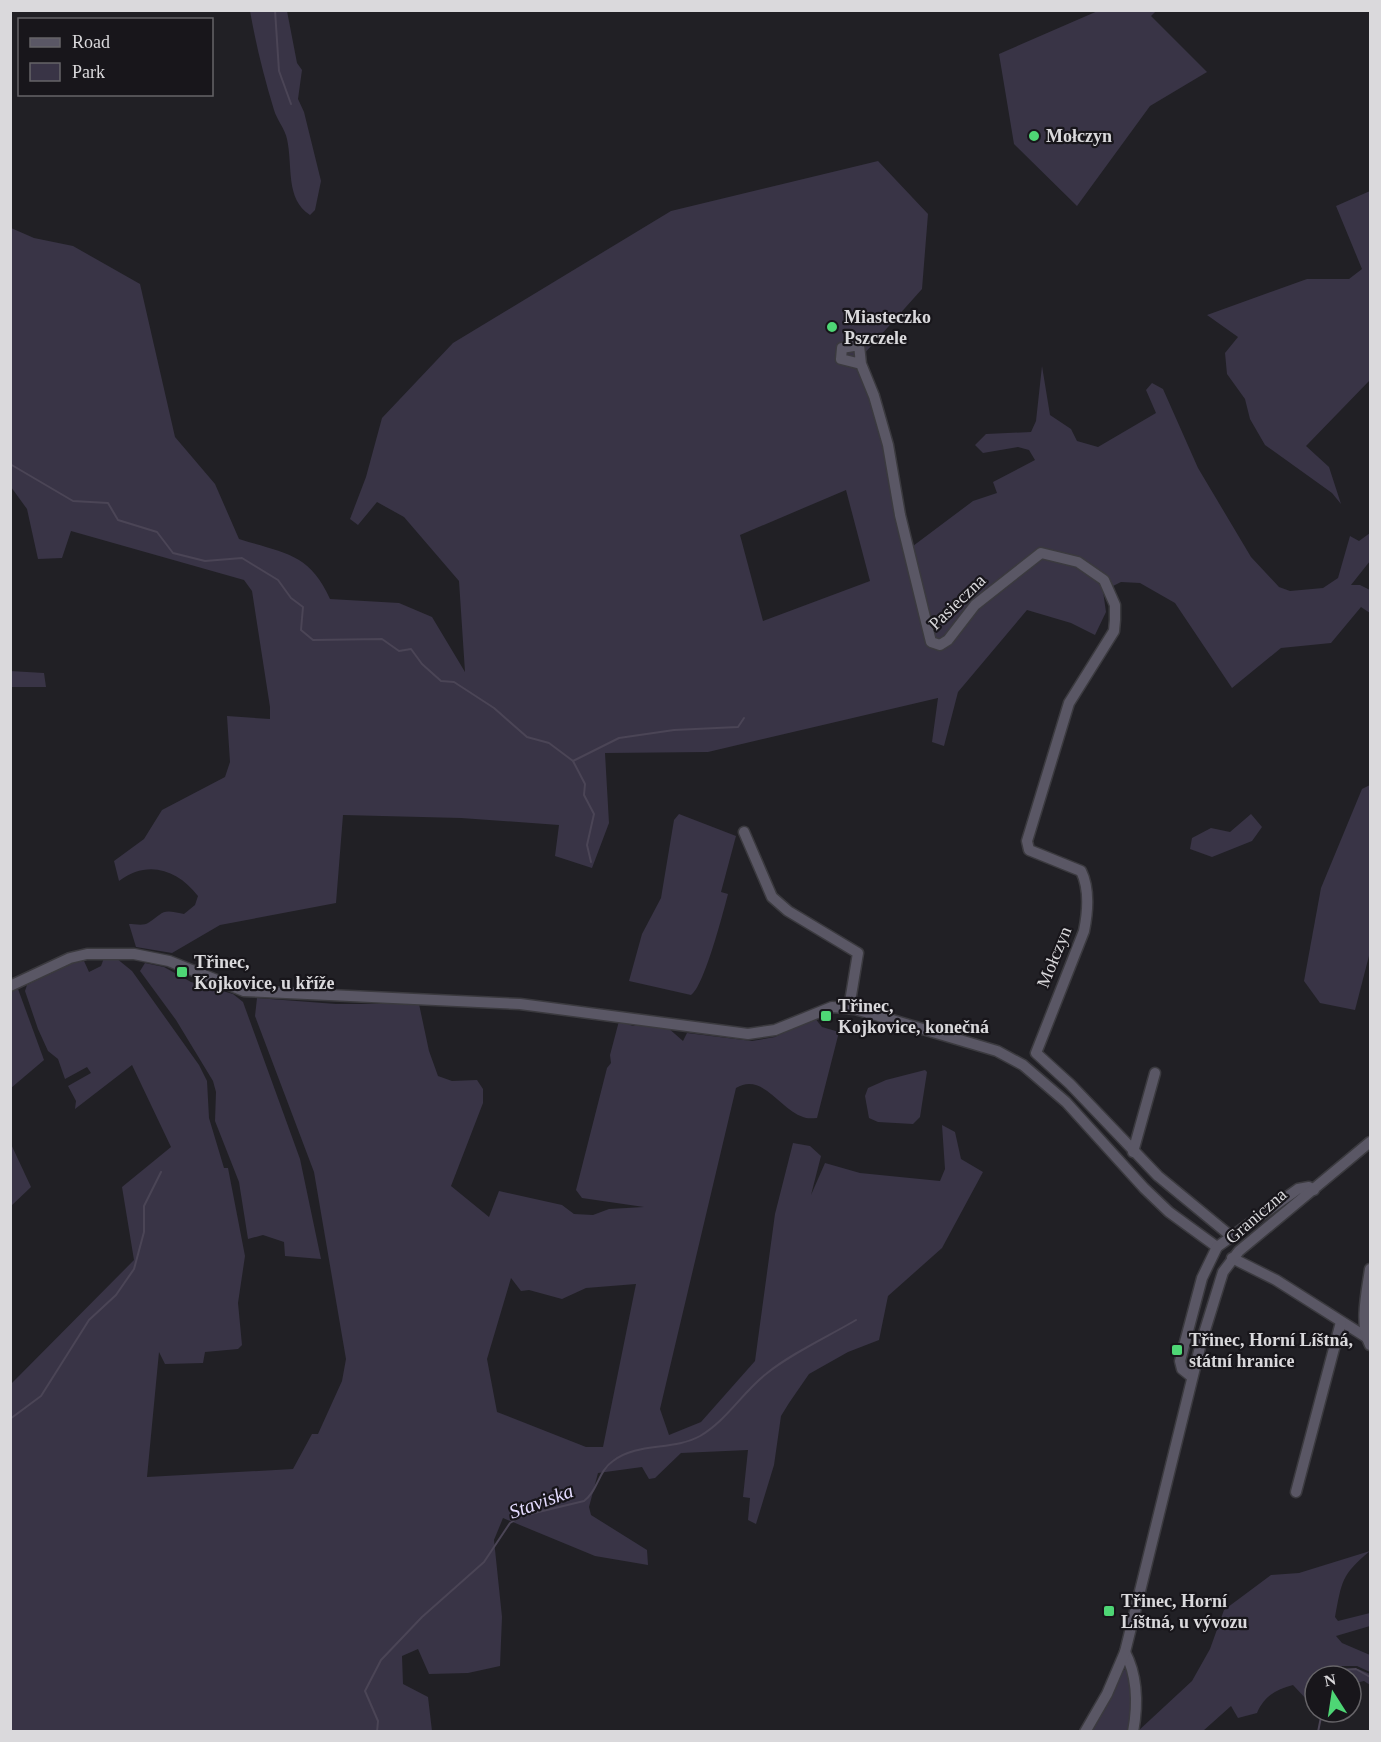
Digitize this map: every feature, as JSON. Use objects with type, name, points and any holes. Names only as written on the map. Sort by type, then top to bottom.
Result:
[{"type":"street","name":"Pasieczna","points":[[861,364],[874,396],[888,445],[900,515],[931,642],[940,645],[948,640],[975,605],[1041,553],[1078,562],[1108,587],[1115,605],[1114,631],[1070,703]]},
{"type":"street","name":"Mołczyn","points":[[1070,703],[1027,846],[1029,850],[1037,854],[1065,862],[1081,871],[1087,887],[1087,917],[1036,1053],[1070,1084],[1133,1152],[1184,1200],[1232,1237]]},
{"type":"street","points":[[744,832],[772,897],[788,911],[858,952],[849,1008]]},
{"type":"street","points":[[10,986],[70,958],[87,954],[134,954],[168,961],[244,991],[520,1004],[748,1034],[775,1030],[832,1007],[849,1008],[964,1040],[997,1051],[1023,1065],[1066,1102],[1169,1212],[1217,1246]]},
{"type":"street","points":[[1133,1152],[1155,1073]]},
{"type":"street","name":"Graniczna","points":[[1368,1341],[1276,1280],[1232,1258],[1371,1142]]},
{"type":"street","points":[[1192,1377],[1182,1369],[1180,1361],[1202,1278],[1217,1246],[1298,1189],[1309,1187],[1314,1190]]},
{"type":"street","points":[[1085,1731],[1107,1694],[1125,1652],[1192,1377],[1214,1298],[1223,1272],[1232,1258]]},
{"type":"street","points":[[1368,1341],[1366,1296],[1371,1269]]},
{"type":"street","points":[[1198,1294],[1214,1298]]},
{"type":"street","points":[[1296,1492],[1341,1322]]},
{"type":"street","points":[[1125,1652],[1134,1668],[1137,1713],[1133,1731]]},
{"type":"green space","points":[[1100,10],[1156,11],[1151,16],[1207,72],[1150,106],[1077,206],[1014,144],[999,54]]},
{"type":"green space","points":[[250,11],[287,11],[297,63],[302,70],[298,99],[304,112],[321,181],[315,210],[310,215],[302,208],[293,191],[287,139],[270,98]]},
{"type":"green space","points":[[878,161],[928,214],[922,289],[863,355],[913,546],[973,501],[997,493],[993,482],[1035,460],[1029,450],[1018,447],[983,453],[975,445],[986,434],[1031,432],[1036,421],[1042,366],[1050,415],[1071,429],[1077,441],[1098,447],[1156,413],[1146,390],[1152,383],[1163,389],[1198,468],[1251,557],[1279,587],[1290,591],[1323,588],[1338,578],[1350,536],[1359,541],[1370,533],[1370,561],[1351,585],[1360,585],[1370,590],[1370,613],[1361,607],[1331,643],[1281,648],[1232,688],[1175,603],[1140,583],[1121,582],[1103,591],[1106,612],[1095,635],[1071,623],[1027,610],[958,692],[944,746],[932,742],[938,698],[708,752],[605,753],[609,823],[592,868],[555,856],[559,825],[461,818],[343,815],[336,903],[220,925],[172,953],[136,947],[129,924],[146,924],[160,914],[170,911],[184,914],[195,905],[198,896],[181,880],[162,870],[141,870],[119,881],[114,861],[144,839],[162,810],[225,777],[230,762],[227,716],[270,719],[252,591],[244,580],[71,531],[62,558],[38,559],[27,509],[11,487],[11,228],[34,238],[73,246],[140,284],[175,437],[215,484],[239,539],[282,552],[304,563],[314,572],[330,599],[399,603],[432,617],[465,672],[459,581],[404,517],[377,502],[358,525],[350,519],[366,477],[382,418],[453,343],[671,211]],"holes":[[[846,490],[870,581],[763,621],[740,535]]]},
{"type":"green space","points":[[1370,191],[1370,380],[1306,446],[1329,467],[1341,504],[1332,493],[1265,445],[1250,419],[1245,399],[1227,374],[1225,353],[1238,337],[1207,315],[1307,279],[1349,279],[1362,269],[1336,206]]},
{"type":"green space","points":[[10,671],[44,673],[46,687],[11,687]]},
{"type":"green space","points":[[1370,785],[1370,952],[1355,1010],[1320,1003],[1304,981],[1321,888],[1362,789]]},
{"type":"green space","points":[[679,814],[736,836],[721,892],[728,894],[722,917],[702,979],[691,995],[629,981],[642,934],[661,898],[674,820]]},
{"type":"green space","points":[[1251,814],[1262,827],[1252,841],[1212,857],[1190,849],[1192,838],[1211,828],[1230,832]]},
{"type":"green space","points":[[104,958],[116,958],[132,971],[199,1065],[207,1081],[209,1118],[224,1168],[228,1168],[245,1256],[238,1303],[242,1345],[238,1349],[205,1352],[203,1363],[165,1364],[159,1352],[147,1477],[293,1469],[312,1434],[318,1434],[342,1381],[346,1359],[314,1172],[255,1016],[257,998],[336,1004],[419,1004],[429,1051],[438,1076],[452,1081],[477,1080],[483,1089],[483,1103],[451,1186],[489,1217],[499,1191],[562,1205],[574,1214],[593,1215],[609,1209],[644,1207],[582,1198],[576,1190],[607,1068],[611,1063],[610,1055],[619,1021],[633,1026],[642,1023],[667,1027],[683,1041],[687,1033],[752,1041],[775,1037],[814,1017],[822,1027],[839,1032],[817,1118],[806,1118],[795,1113],[763,1088],[755,1085],[746,1084],[736,1088],[660,1409],[669,1435],[701,1422],[755,1361],[775,1214],[793,1143],[810,1146],[821,1156],[811,1195],[825,1163],[860,1173],[940,1181],[945,1169],[942,1125],[955,1132],[961,1159],[983,1172],[942,1248],[888,1296],[879,1340],[848,1352],[809,1374],[789,1403],[781,1416],[774,1465],[756,1524],[748,1520],[750,1498],[743,1497],[748,1450],[681,1453],[655,1478],[649,1479],[642,1467],[598,1473],[589,1507],[591,1515],[647,1550],[648,1565],[595,1556],[503,1518],[494,1540],[502,1617],[500,1666],[468,1673],[429,1674],[418,1649],[402,1656],[403,1684],[428,1697],[432,1731],[11,1732],[11,1384],[134,1260],[122,1187],[171,1147],[132,1065],[75,1109],[76,1101],[68,1086],[91,1073],[87,1067],[65,1079],[58,1059],[48,1051],[38,1029],[25,991],[27,985],[67,964],[84,961],[89,972],[101,966]],"holes":[[[511,1278],[521,1291],[529,1290],[562,1299],[586,1288],[636,1284],[603,1447],[586,1447],[497,1412],[487,1359]]]},
{"type":"green space","points":[[145,963],[164,967],[191,982],[233,994],[243,1002],[300,1159],[321,1259],[285,1256],[284,1242],[263,1235],[248,1239],[239,1182],[215,1121],[216,1092],[213,1081],[176,1020],[140,971]]},
{"type":"green space","points":[[18,989],[44,1060],[11,1088],[11,991]]},
{"type":"green space","points":[[925,1070],[927,1072],[920,1117],[913,1124],[878,1122],[869,1118],[865,1096],[868,1088],[886,1080]]},
{"type":"green space","points":[[10,1142],[31,1187],[11,1206],[10,1206]]},
{"type":"green space","points":[[1370,1551],[1353,1566],[1344,1580],[1335,1617],[1338,1621],[1370,1613],[1370,1626],[1336,1636],[1342,1643],[1370,1655],[1370,1672],[1363,1669],[1363,1664],[1303,1664],[1303,1696],[1293,1685],[1281,1689],[1264,1702],[1257,1713],[1238,1718],[1231,1706],[1203,1731],[1137,1732],[1192,1681],[1210,1649],[1224,1610],[1271,1575],[1299,1573]]},
{"type":"green space","points":[[1128,1668],[1133,1682],[1130,1731],[1091,1732],[1124,1670]]},
{"type":"green space","points":[[1363,1671],[1370,1674],[1370,1685],[1364,1681]]},
{"type":"waterway","points":[[275,10],[279,71],[291,104]]},
{"type":"waterway","points":[[10,464],[73,501],[108,503],[118,520],[157,532],[173,553],[205,561],[242,558],[278,580],[291,598],[303,607],[301,630],[313,640],[382,639],[399,651],[411,649],[422,664],[441,681],[454,682],[494,708],[527,737],[549,743],[573,761],[619,738],[674,730],[738,727],[744,718]]},
{"type":"waterway","points":[[573,761],[585,784],[584,795],[594,814],[587,845],[591,862]]},
{"type":"waterway","points":[[10,1419],[41,1396],[89,1320],[116,1295],[134,1269],[144,1232],[144,1206],[161,1172]]},
{"type":"waterway","name":"Staviska","points":[[377,1732],[378,1721],[365,1691],[381,1660],[422,1617],[484,1562],[510,1523],[522,1516],[584,1501],[589,1497],[608,1465],[623,1455],[633,1451],[678,1444],[700,1436],[710,1430],[757,1381],[798,1352],[856,1320]]},
{"type":"waterway","points":[[1363,1673],[1370,1677]]},
{"type":"waterway","points":[[1318,1732],[1320,1724]]},
{"type":"place","name":"Mołczyn","points":[[1034,136]]},
{"type":"place","name":"Miasteczko Pszczele","points":[[832,327]]},
{"type":"place","name":"Třinec, Kojkovice, u kříže","points":[[182,972]]},
{"type":"place","name":"Třinec, Kojkovice, konečná","points":[[826,1016]]},
{"type":"place","name":"Třinec, Horní Líštná, státní hranice","points":[[1177,1350]]},
{"type":"place","name":"Třinec, Horní Líštná, u vývozu","points":[[1109,1611]]}]
